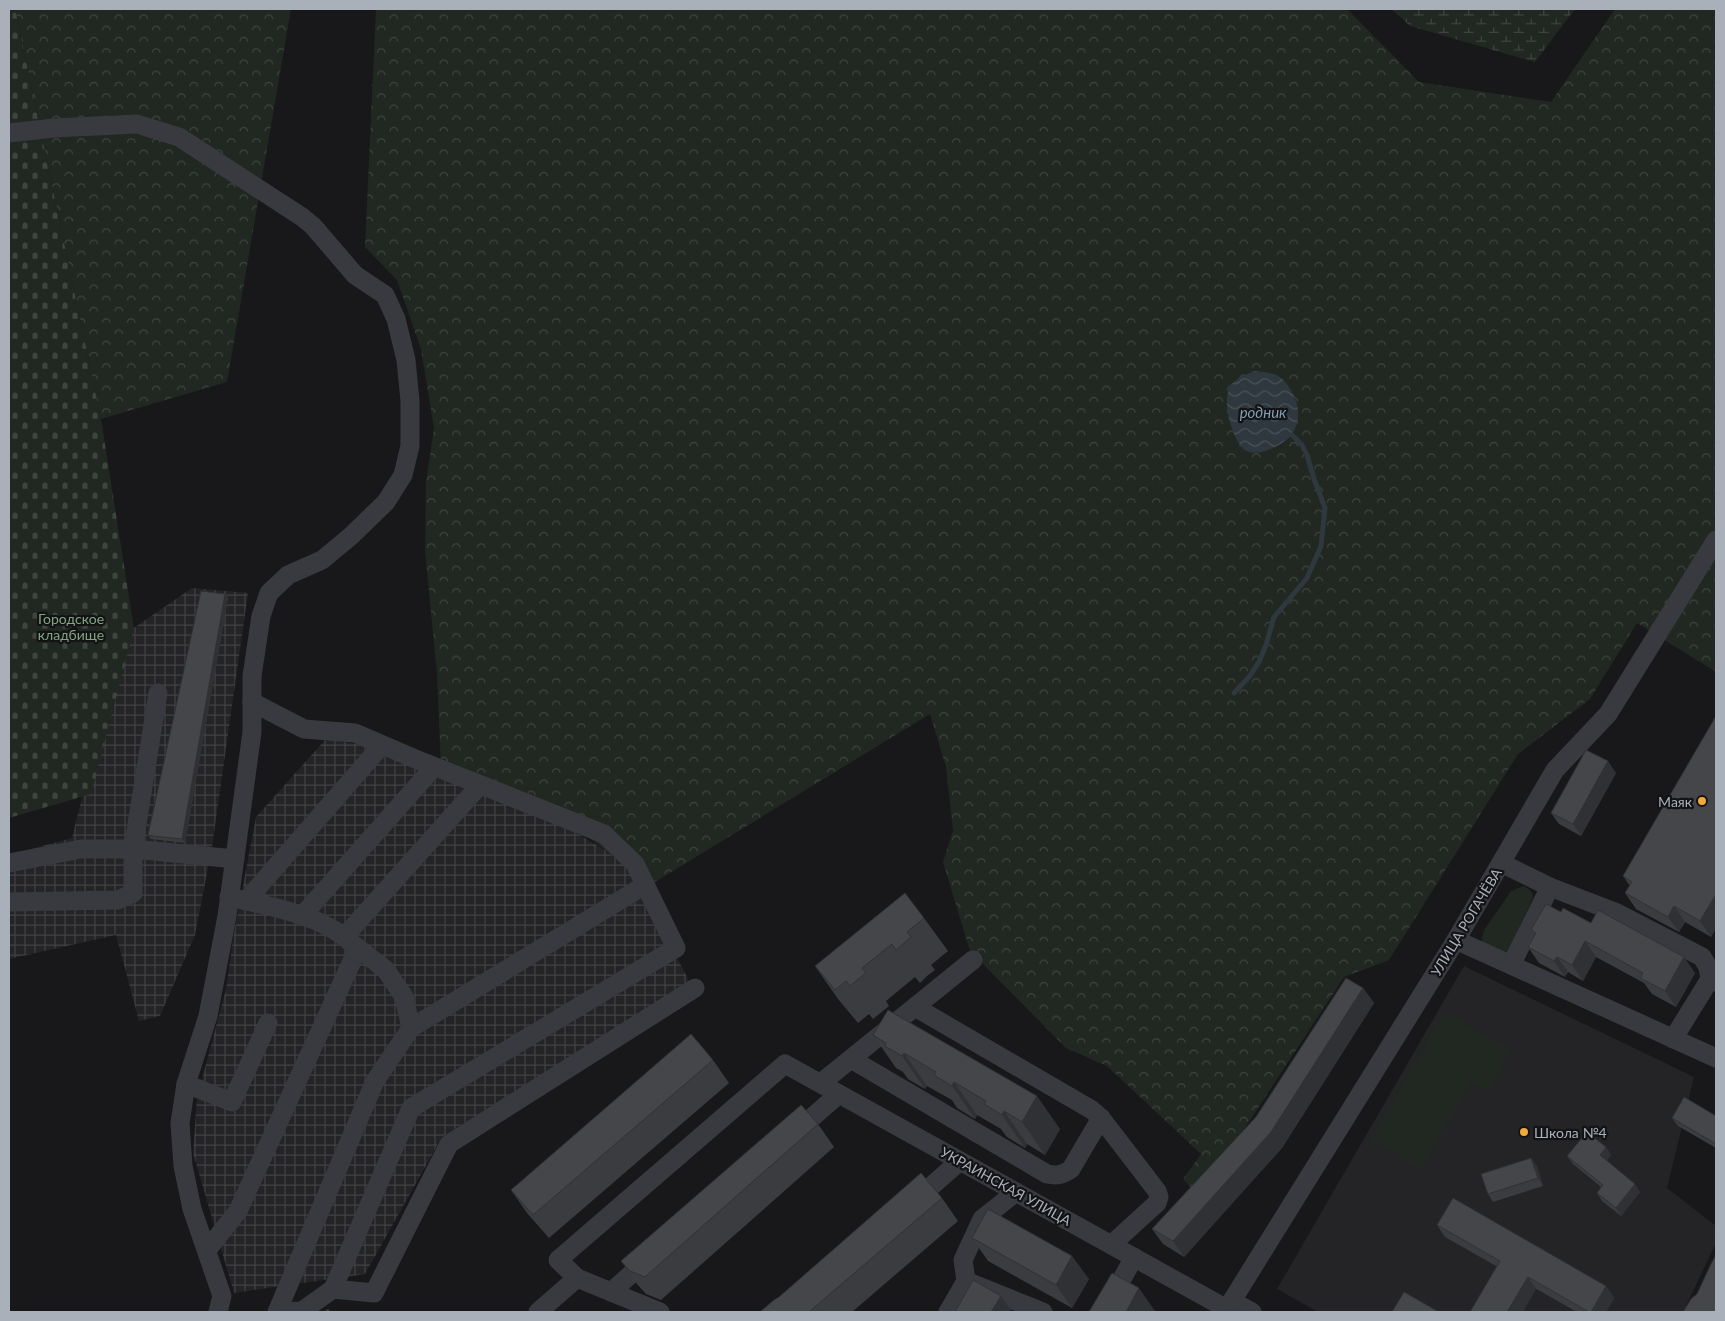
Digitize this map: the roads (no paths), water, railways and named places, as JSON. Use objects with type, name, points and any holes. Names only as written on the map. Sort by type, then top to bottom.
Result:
[{"type":"street","points":[[9,133],[54,128],[137,124],[179,137],[302,217],[313,226],[355,275],[385,295],[396,319],[406,360],[410,401],[410,446],[402,475],[386,502],[351,536],[322,560],[288,575],[269,594],[261,616],[252,676],[251,741],[235,860],[238,899],[208,1016],[186,1084],[180,1123],[183,1166],[192,1209],[222,1296],[218,1312]]},
{"type":"street","name":"УЛИЦА РОГАЧЁВА","points":[[1228,1307],[1456,940],[1556,770],[1608,714],[1716,540]]},
{"type":"street","points":[[9,902],[118,900],[133,894],[132,850],[158,693]]},
{"type":"street","points":[[252,702],[304,729],[355,733],[434,767],[604,834],[634,864],[645,885],[676,948],[411,1108],[333,1289],[302,1311],[279,1312],[375,1081],[411,1028],[645,885]]},
{"type":"street","points":[[238,899],[382,744]]},
{"type":"street","points":[[302,916],[434,767]]},
{"type":"street","points":[[207,1250],[238,1211],[351,943],[480,785]]},
{"type":"street","points":[[9,863],[81,849],[132,850],[235,860]]},
{"type":"street","points":[[1501,863],[1550,887],[1615,912],[1702,957],[1713,980],[1673,1039]]},
{"type":"street","points":[[1511,965],[1550,887]]},
{"type":"street","points":[[238,899],[302,916],[334,928],[386,970],[404,997],[411,1028]]},
{"type":"street","points":[[1456,940],[1716,1058]]},
{"type":"street","points":[[821,1084],[973,960]]},
{"type":"street","points":[[333,1289],[374,1293],[449,1144],[695,988]]},
{"type":"street","points":[[915,1007],[1092,1110],[1100,1118],[1157,1191],[1159,1197],[1157,1203],[1112,1244]]},
{"type":"street","points":[[186,1084],[232,1102],[268,1023]]},
{"type":"street","points":[[851,1059],[1047,1174],[1059,1175],[1071,1169],[1100,1118]]},
{"type":"street","name":"УКРАИНСКАЯ УЛИЦА","points":[[577,1278],[558,1260],[785,1064],[1228,1307],[1252,1312]]},
{"type":"street","points":[[780,1145],[839,1094]]},
{"type":"street","points":[[900,1213],[960,1161]]},
{"type":"street","points":[[948,1312],[966,1281],[963,1260],[982,1219],[1016,1192]]},
{"type":"street","points":[[611,1292],[662,1247]]},
{"type":"street","points":[[1104,1312],[1134,1257]]},
{"type":"street","points":[[538,1312],[577,1278],[660,1312]]},
{"type":"street","points":[[966,1281],[1043,1312]]},
{"type":"water","name":"родник","points":[[1254,371],[1273,374],[1282,378],[1289,387],[1298,409],[1297,425],[1289,438],[1277,446],[1256,453],[1241,447],[1230,423],[1227,410],[1229,386],[1240,377]]},
{"type":"waterway","points":[[1234,693],[1249,677],[1259,662],[1274,617],[1307,578],[1321,546],[1325,508],[1307,455],[1302,445],[1292,435]]},
{"type":"place","name":"Маяк","points":[[1702,801]]},
{"type":"place","name":"Школа №4","points":[[1524,1132]]},
{"type":"park label","name":"Городское кладбище","points":[[71,626]]}]
